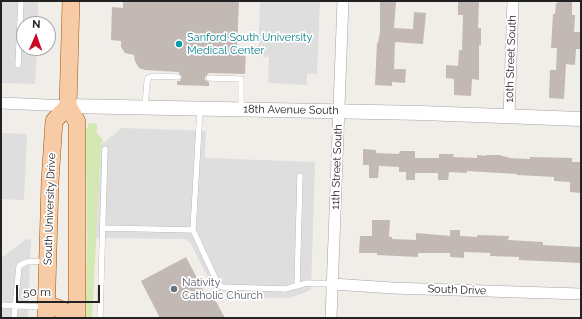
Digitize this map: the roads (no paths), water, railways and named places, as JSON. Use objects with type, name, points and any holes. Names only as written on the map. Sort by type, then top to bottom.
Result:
[{"type":"main road","points":[[71,1],[68,106],[77,122],[77,318]]},
{"type":"main road","name":"South University Drive","points":[[46,312],[50,182],[54,121],[68,106]]},
{"type":"main road","points":[[46,312],[54,307],[62,310],[65,318]]},
{"type":"street","name":"11th Street South","points":[[331,318],[343,1]]},
{"type":"street","name":"10th Street South","points":[[509,116],[513,1]]},
{"type":"street","name":"18th Avenue South","points":[[1,103],[68,106],[339,111],[581,119]]},
{"type":"street","name":"South Drive","points":[[333,284],[392,288],[581,294]]},
{"type":"lane","points":[[18,65],[21,1]]},
{"type":"lane","points":[[145,107],[148,78],[153,76],[178,77]]},
{"type":"lane","points":[[209,78],[241,79],[241,109]]},
{"type":"lane","points":[[200,109],[193,230],[220,286],[285,289],[307,283],[333,284]]},
{"type":"lane","points":[[100,318],[105,149]]},
{"type":"lane","points":[[297,286],[300,176]]},
{"type":"lane","points":[[103,228],[193,230]]},
{"type":"lane","points":[[14,318],[19,266],[26,262],[48,261]]},
{"type":"lane","points":[[1,305],[46,312]]},
{"type":"place","name":"Sanford South University Medical Center","points":[[179,44]]},
{"type":"place","name":"Nativity Catholic Church","points":[[174,289]]}]
